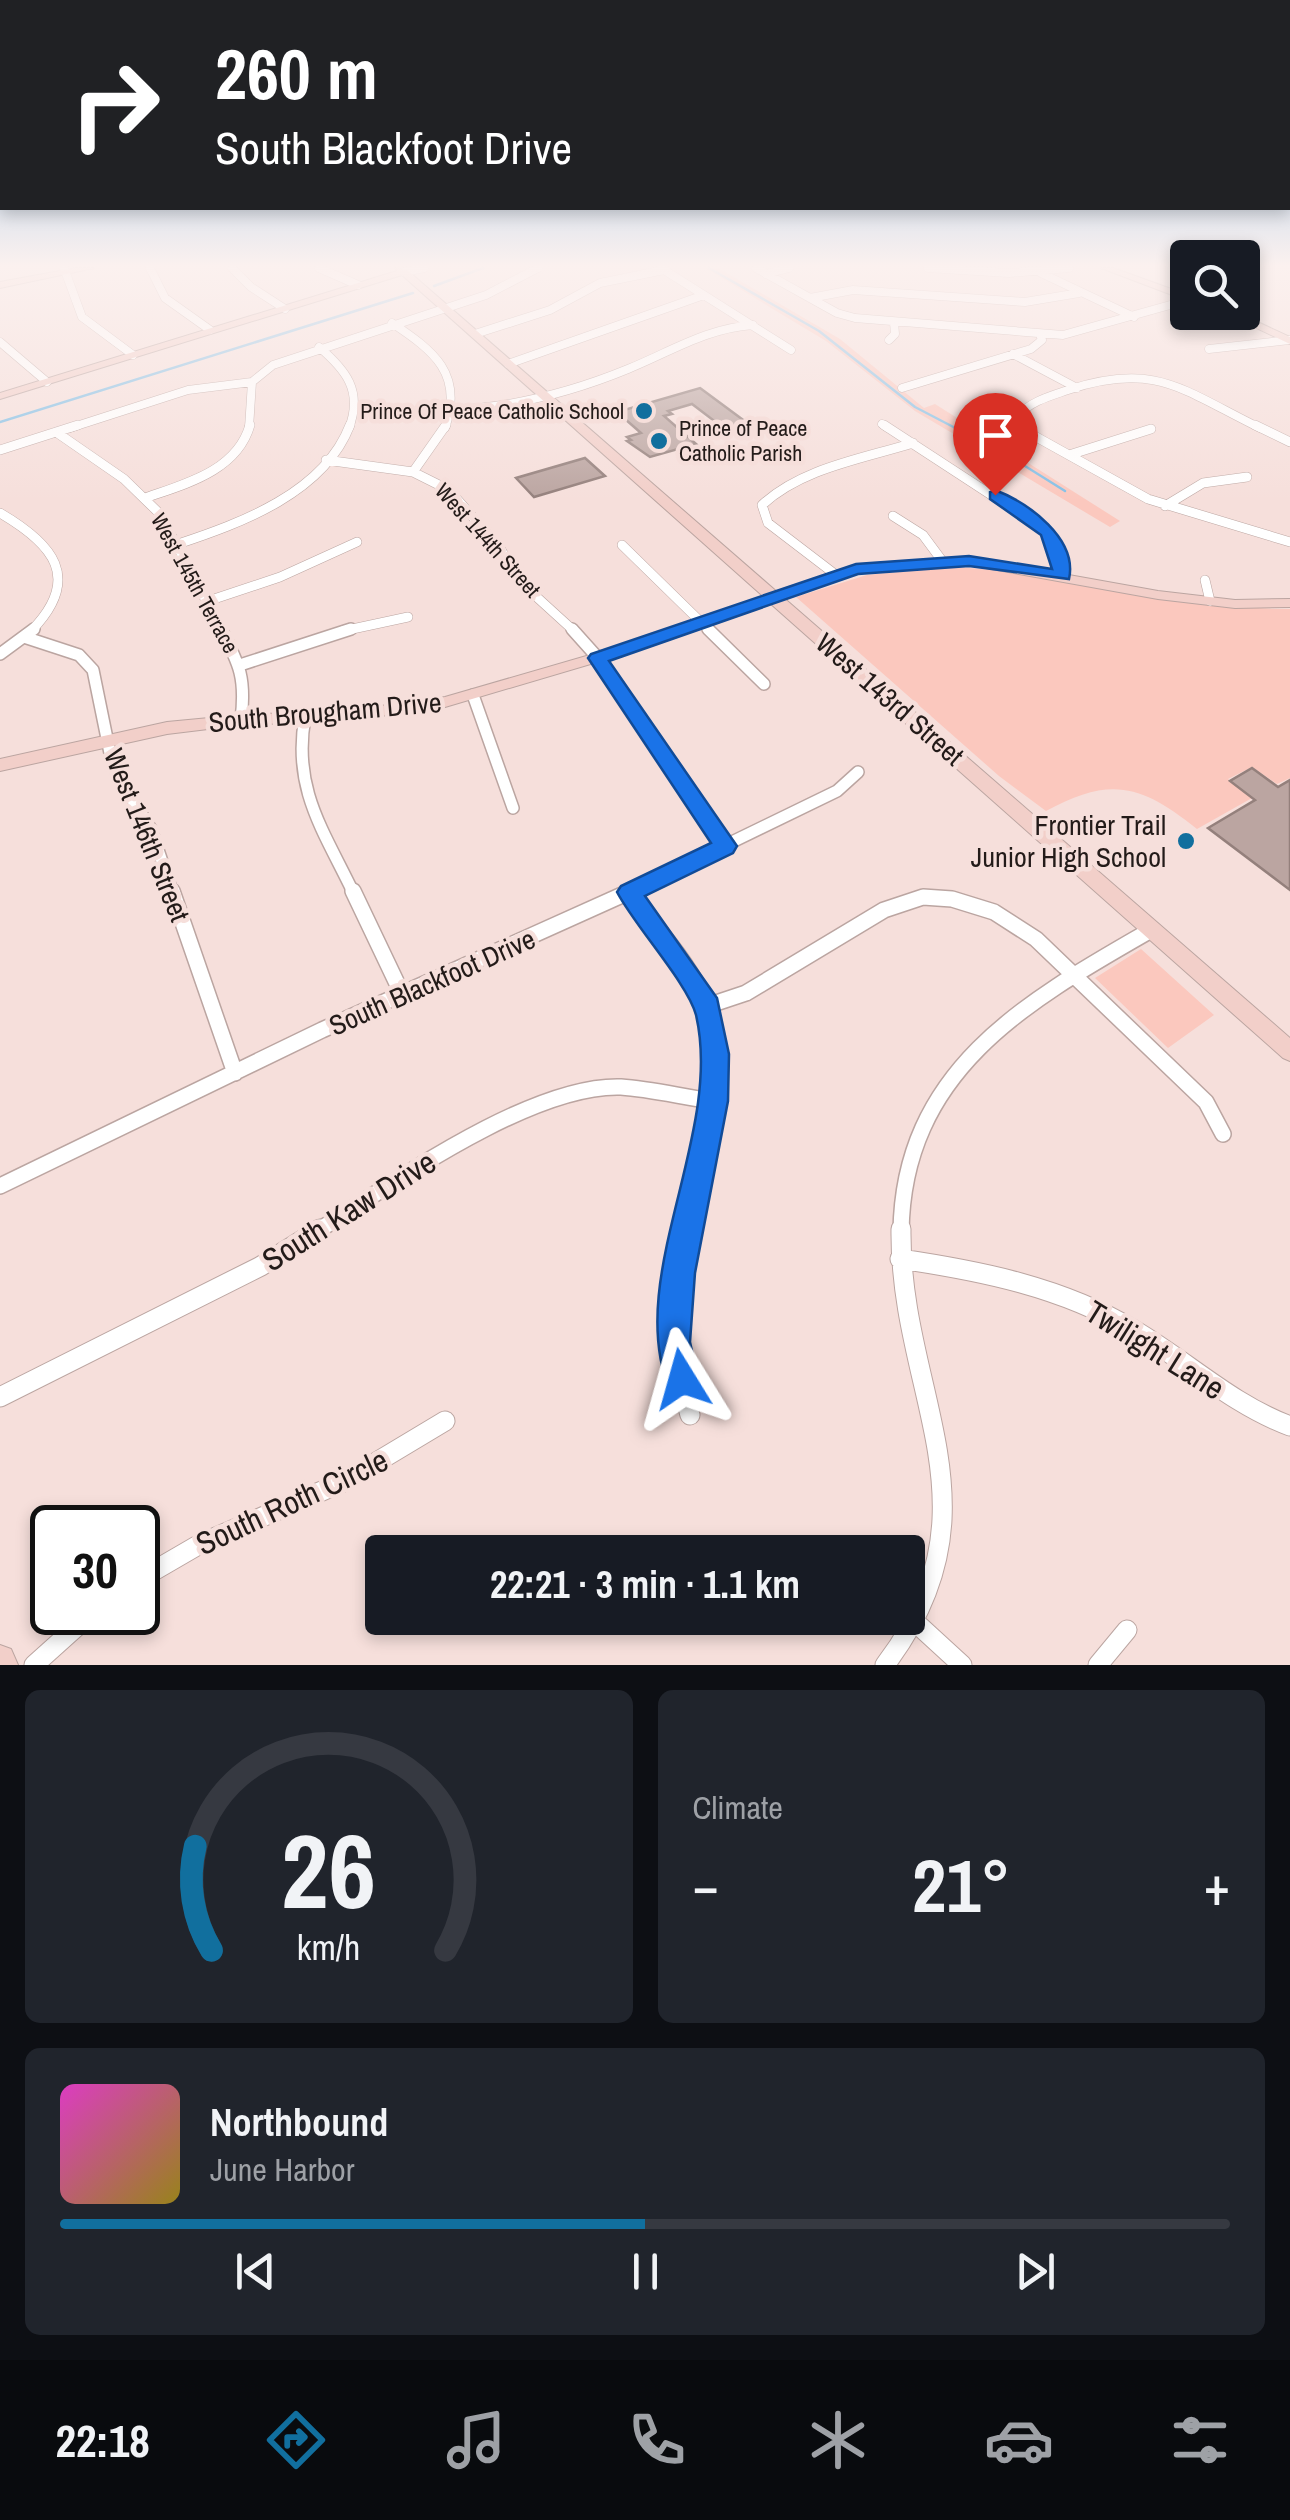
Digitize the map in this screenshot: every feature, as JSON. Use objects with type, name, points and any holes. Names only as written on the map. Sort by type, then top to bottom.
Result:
[{"type":"street","points":[[4,346],[47,382]]},
{"type":"street","points":[[121,346],[134,355]]},
{"type":"street","points":[[0,396],[162,346]]},
{"type":"street","points":[[0,450],[188,390],[252,382],[283,360],[323,346]]},
{"type":"street","points":[[413,472],[442,436],[453,410],[454,390],[443,362],[427,346]]},
{"type":"street","name":"West 143rd Street","points":[[487,346],[1290,1051]]},
{"type":"street","points":[[508,364],[566,346]]},
{"type":"street","points":[[453,410],[495,408],[545,396],[625,371],[680,346]]},
{"type":"street","points":[[784,346],[791,350]]},
{"type":"street","points":[[902,388],[1036,346]]},
{"type":"street","points":[[1209,350],[1244,346]]},
{"type":"street","points":[[178,544],[261,512],[296,490],[326,460],[351,426],[357,394],[341,362],[319,347]]},
{"type":"street","points":[[1013,354],[1076,388]]},
{"type":"street","points":[[1290,442],[1181,389],[1144,376],[1123,375],[1076,388],[1023,408],[1019,415],[1027,430],[1165,506],[1243,525],[1290,542]]},
{"type":"street","points":[[145,498],[199,476],[232,454],[249,429],[252,382]]},
{"type":"street","points":[[882,424],[1048,532],[1057,548],[1062,576]]},
{"type":"street","points":[[1070,455],[1151,429]]},
{"type":"street","name":"West 145th Terrace","points":[[56,432],[145,498],[178,544],[240,665],[246,687],[241,720]]},
{"type":"street","points":[[836,575],[768,523],[762,505],[772,494],[792,484],[913,443]]},
{"type":"street","name":"West 144th Street","points":[[326,460],[413,472],[450,490],[500,548],[518,580],[564,620],[598,658],[725,846]]},
{"type":"street","points":[[1165,506],[1193,484],[1212,478],[1247,477]]},
{"type":"street","points":[[0,513],[40,539],[59,578],[57,600],[50,611],[0,654]]},
{"type":"street","points":[[892,516],[934,545],[944,562]]},
{"type":"street","points":[[208,601],[280,577],[357,542]]},
{"type":"street","points":[[622,544],[764,684]]},
{"type":"street","name":"South Brougham Drive","points":[[0,766],[108,740],[241,720],[386,712],[472,695],[702,624],[856,569],[969,561],[1210,601],[1290,604]]},
{"type":"street","points":[[1205,580],[1210,601]]},
{"type":"street","points":[[240,665],[366,624],[408,617]]},
{"type":"street","name":"West 146th Street","points":[[24,637],[69,651],[93,670],[119,779],[151,829],[235,1072]]},
{"type":"street","points":[[472,695],[513,808]]},
{"type":"street","points":[[305,717],[300,744],[304,790],[403,996]]},
{"type":"street","name":"South Blackfoot Drive","points":[[0,1186],[235,1072],[725,846],[837,791],[858,772]]},
{"type":"street","points":[[629,892],[707,1006],[716,1054],[714,1101],[679,1273],[673,1342],[690,1415]]},
{"type":"street","points":[[707,1006],[746,993],[884,910],[922,897],[972,904],[1012,921],[1076,976],[1206,1102],[1223,1134]]},
{"type":"street","points":[[925,1586],[941,1536],[944,1492],[938,1438],[909,1328],[900,1259],[908,1175],[918,1140],[938,1098],[978,1046],[1076,976],[1151,930]]},
{"type":"street","name":"South Kaw Drive","points":[[0,1397],[261,1266],[462,1140],[550,1100],[618,1087],[714,1101]]},
{"type":"street","name":"Twilight Lane","points":[[900,1259],[984,1271],[1075,1299],[1136,1332],[1235,1401],[1290,1426]]},
{"type":"street","name":"South Roth Circle","points":[[160,1567],[200,1544],[345,1482],[445,1422]]},
{"type":"street","points":[[1098,1665],[1127,1630]]},
{"type":"street","points":[[925,1631],[962,1665]]},
{"type":"street","points":[[34,1665],[67,1635]]},
{"type":"street","points":[[885,1665],[905,1635]]},
{"type":"shaded area","points":[[832,346],[848,346],[924,408],[935,404],[1120,521],[1110,527],[915,411]]},
{"type":"shaded area","name":"Frontier Trail Junior High School","points":[[946,567],[1033,575],[1203,603],[1290,609],[1290,778],[1277,784],[1252,767],[1228,779],[1252,798],[1197,829],[1159,802],[1124,790],[1089,793],[1046,811],[999,776],[796,597],[867,575]]},
{"type":"shaded area","points":[[1141,949],[1214,1015],[1168,1048],[1095,978]]},
{"type":"building","points":[[700,388],[750,425],[725,436],[717,423],[692,404],[668,411],[672,414],[664,416],[696,444],[650,457],[627,441],[631,440],[627,437],[641,433],[617,412]]},
{"type":"building","points":[[585,458],[605,476],[534,497],[516,478]]},
{"type":"building","name":"Frontier Trail Junior High School","points":[[1252,768],[1278,787],[1290,780],[1290,890],[1208,828],[1255,800],[1230,781]]},
{"type":"waterway","points":[[0,422],[244,346]]},
{"type":"waterway","points":[[838,346],[915,407],[1009,456],[1065,491]]},
{"type":"place","name":"Prince Of Peace Catholic School","points":[[644,411]]},
{"type":"place","name":"Prince of Peace Catholic Parish","points":[[659,441]]},
{"type":"place","name":"Frontier Trail Junior High School","points":[[1186,841]]},
{"type":"route","points":[[682,1379],[673,1342],[679,1273],[714,1101],[716,1054],[707,1006],[682,964],[629,892],[725,846],[598,658],[856,569],[969,561],[1062,576],[1057,548],[1048,532],[995,495]]}]
